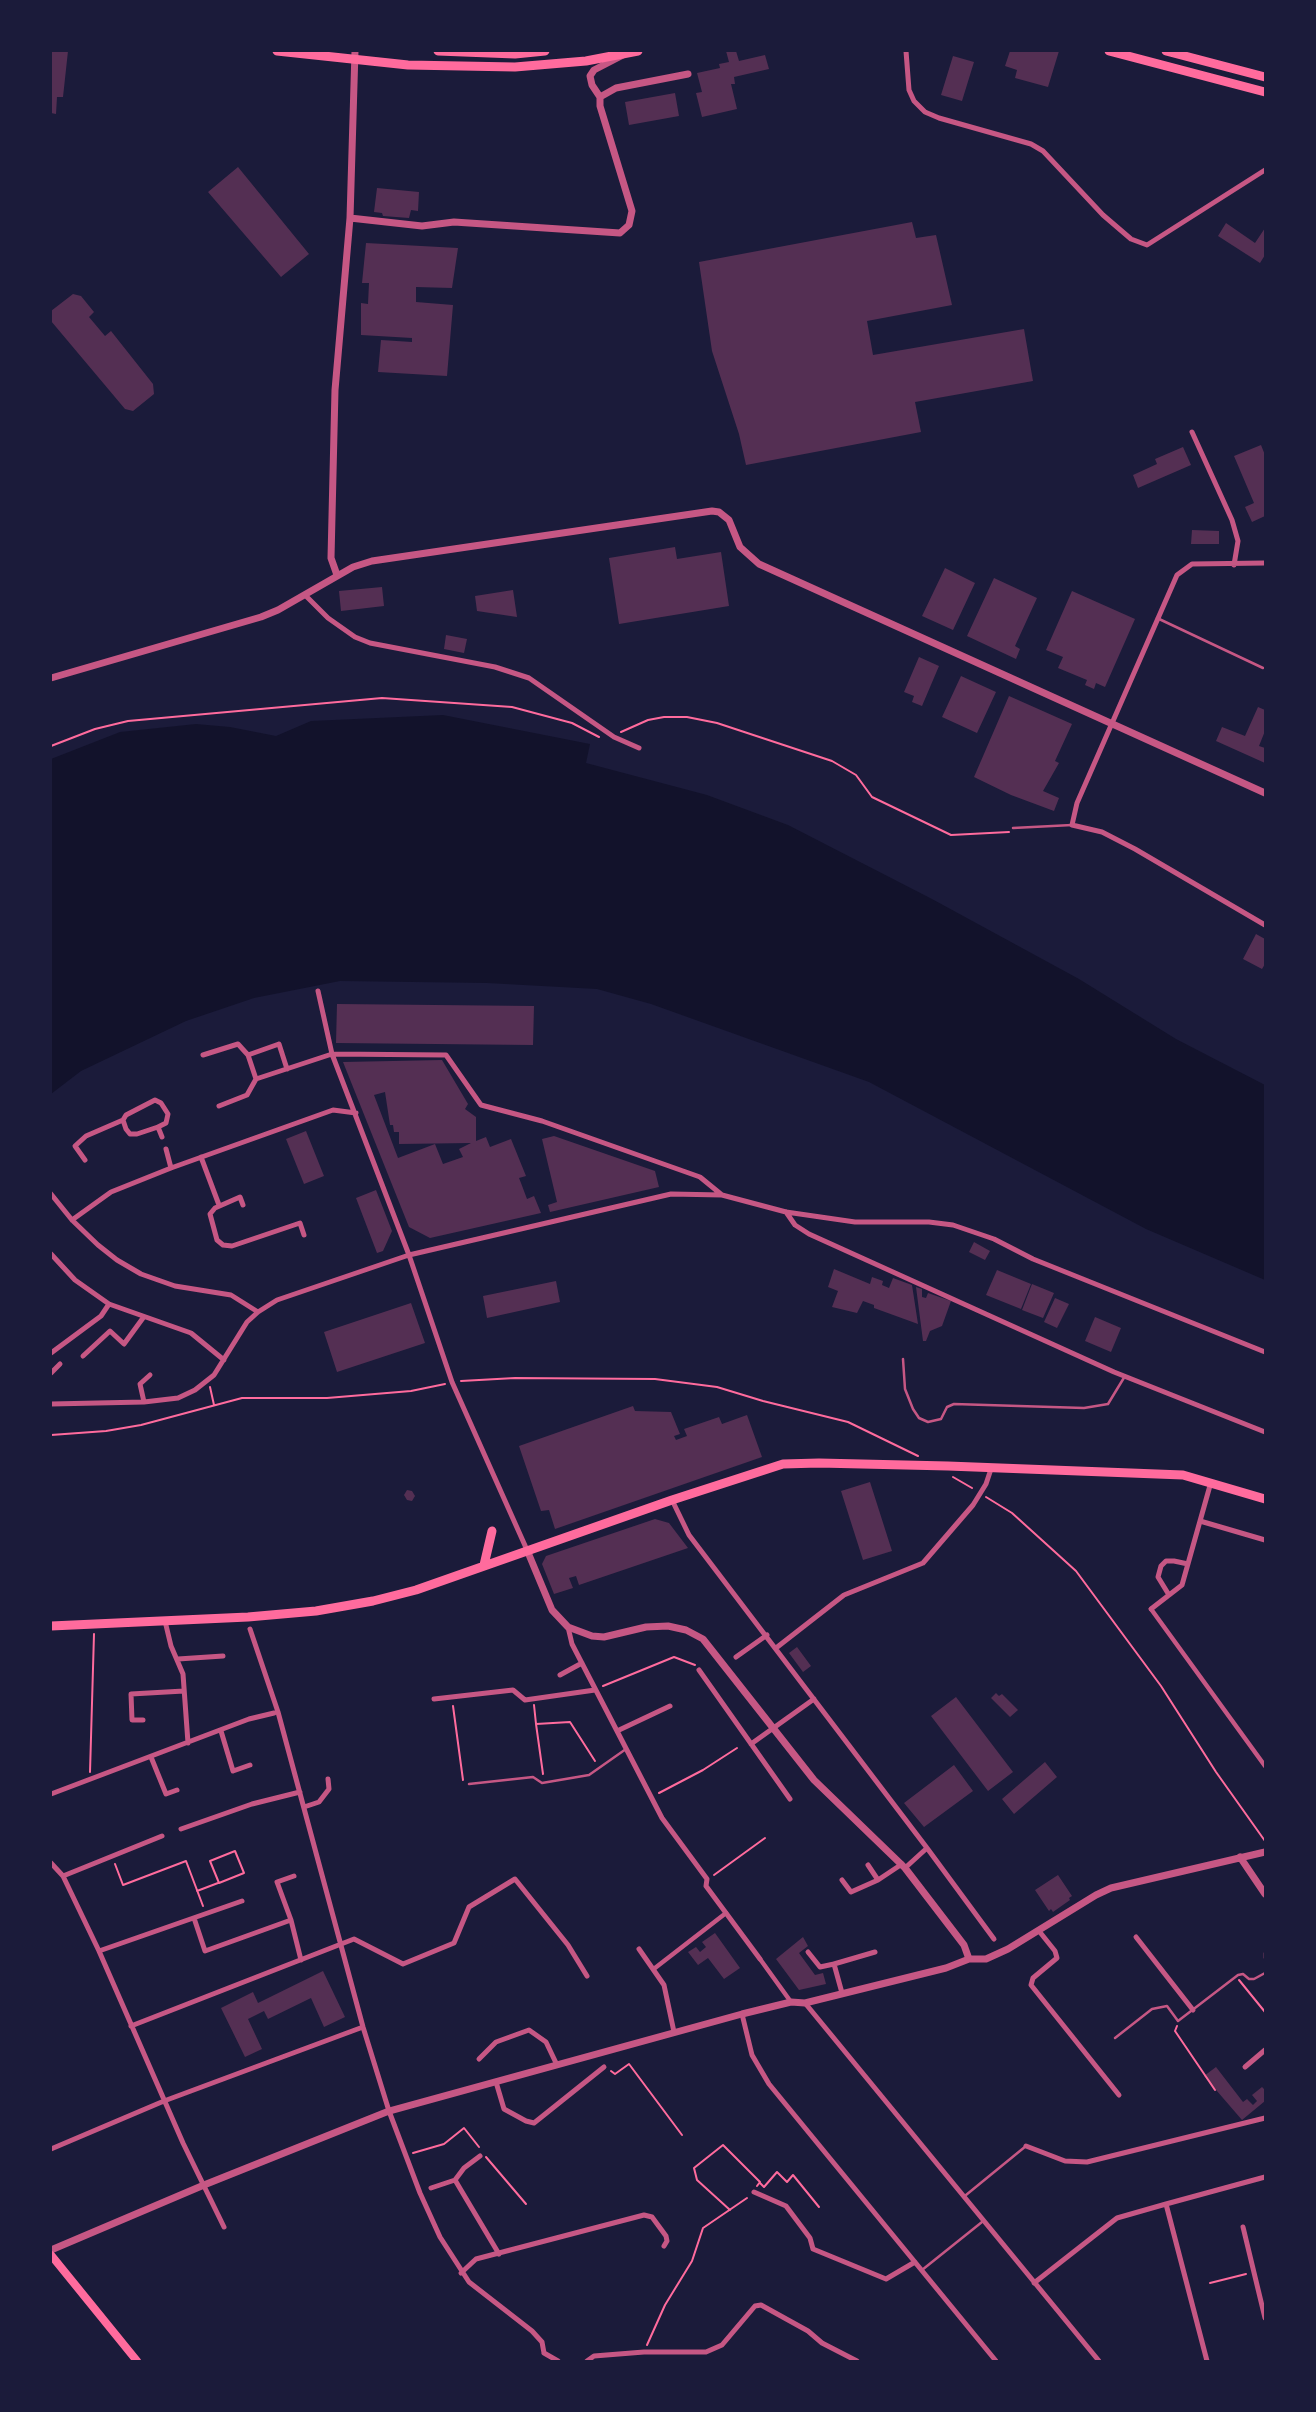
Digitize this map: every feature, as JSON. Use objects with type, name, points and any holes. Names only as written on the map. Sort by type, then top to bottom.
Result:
[{"type":"main road","points":[[277,51],[355,55],[408,65],[515,67],[586,61],[638,51]]},
{"type":"main road","points":[[438,51],[515,54],[545,51]]},
{"type":"main road","points":[[1110,51],[1265,92]]},
{"type":"main road","points":[[1166,51],[1265,77]]},
{"type":"main road","points":[[51,1626],[165,1622],[316,1611],[373,1601],[416,1590],[783,1464],[846,1463],[1172,1474],[1212,1482],[1265,1499]]},
{"type":"main road","points":[[484,1565],[492,1531]]},
{"type":"main road","points":[[51,2252],[137,2361]]},
{"type":"street","points":[[905,51],[909,90],[914,101],[925,112],[1031,144],[1043,151],[1102,215],[1131,239],[1146,245],[1265,170]]},
{"type":"street","points":[[350,218],[422,226],[454,222],[620,233],[629,225],[632,211],[600,106],[600,97],[590,76],[594,70],[626,53]]},
{"type":"street","points":[[337,575],[331,558],[335,390],[350,218],[355,55]]},
{"type":"street","points":[[600,97],[615,88],[688,74]]},
{"type":"street","points":[[1192,432],[1238,541],[1234,565]]},
{"type":"street","points":[[51,678],[261,617],[353,567],[384,559],[697,512],[719,512],[729,520],[740,547],[759,564],[1265,793]]},
{"type":"street","points":[[1265,563],[1192,564],[1177,575],[1077,803],[1072,825],[1102,832],[1265,925]]},
{"type":"street","points":[[305,595],[328,618],[370,643],[495,667],[529,678],[609,734],[639,748]]},
{"type":"street","points":[[318,991],[332,1054],[408,1255],[452,1382],[552,1611],[568,1628],[592,1636],[604,1637],[658,1625],[686,1630],[703,1639],[814,1780],[904,1866],[964,1945],[970,1959]]},
{"type":"street","points":[[202,1055],[238,1044],[248,1055],[256,1079]]},
{"type":"street","points":[[248,1055],[279,1044],[287,1069]]},
{"type":"street","points":[[219,1106],[247,1096],[256,1079],[332,1054],[446,1055],[481,1105],[542,1121],[700,1177],[722,1195]]},
{"type":"street","points":[[155,1100],[161,1102],[168,1114],[166,1123],[158,1127],[133,1134],[125,1129],[123,1121],[126,1115],[155,1100]]},
{"type":"street","points":[[72,1220],[111,1192],[171,1168],[333,1110],[356,1113]]},
{"type":"street","points":[[85,1160],[75,1146],[86,1136],[123,1121]]},
{"type":"street","points":[[158,1127],[162,1137]]},
{"type":"street","points":[[166,1149],[171,1168]]},
{"type":"street","points":[[201,1157],[219,1205]]},
{"type":"street","points":[[51,1194],[72,1220],[108,1253],[141,1274],[175,1286],[232,1295],[258,1312]]},
{"type":"street","points":[[51,1404],[144,1402],[177,1398],[209,1380],[247,1322],[277,1300],[408,1255],[671,1194],[722,1195],[786,1212],[855,1222],[929,1222],[953,1225],[994,1239],[1033,1259],[1265,1352]]},
{"type":"street","points":[[243,1205],[240,1197],[212,1210],[210,1218],[218,1240],[227,1246],[300,1223]]},
{"type":"street","points":[[51,1208],[58,1203]]},
{"type":"street","points":[[786,1212],[795,1225],[809,1234],[1125,1376],[1265,1432]]},
{"type":"street","points":[[297,1215],[304,1235]]},
{"type":"street","points":[[51,1254],[75,1280],[109,1304],[191,1334],[224,1360]]},
{"type":"street","points":[[51,1353],[101,1315],[109,1304]]},
{"type":"street","points":[[83,1356],[110,1331],[124,1344],[143,1318]]},
{"type":"street","points":[[51,1373],[60,1364]]},
{"type":"street","points":[[144,1402],[140,1384],[150,1375]]},
{"type":"street","points":[[776,1648],[850,1592],[923,1563],[973,1505],[986,1485],[991,1469]]},
{"type":"street","points":[[1212,1482],[1182,1585],[1151,1609],[1265,1766]]},
{"type":"street","points":[[672,1500],[689,1535],[994,1939]]},
{"type":"street","points":[[1200,1521],[1265,1540]]},
{"type":"street","points":[[1169,1595],[1158,1577],[1161,1566],[1174,1560],[1188,1564]]},
{"type":"street","points":[[165,1622],[171,1646],[183,1674],[188,1743]]},
{"type":"street","points":[[568,1628],[572,1644],[662,1818],[726,1913],[791,2002]]},
{"type":"street","points":[[250,1629],[278,1712],[363,2027],[389,2112],[427,2209],[461,2273],[532,2331],[542,2342],[543,2356],[558,2361]]},
{"type":"street","points":[[737,1657],[767,1635]]},
{"type":"street","points":[[178,1659],[223,1656]]},
{"type":"street","points":[[560,1675],[582,1663]]},
{"type":"street","points":[[699,1670],[790,1799]]},
{"type":"street","points":[[434,1699],[513,1690],[525,1700],[596,1689]]},
{"type":"street","points":[[144,1720],[132,1720],[131,1694],[184,1691]]},
{"type":"street","points":[[751,1744],[814,1699]]},
{"type":"street","points":[[617,1731],[670,1706]]},
{"type":"street","points":[[51,1794],[274,1713]]},
{"type":"street","points":[[220,1731],[233,1771],[250,1765]]},
{"type":"street","points":[[151,1757],[166,1794],[177,1790]]},
{"type":"street","points":[[304,1807],[319,1802],[328,1789],[328,1779]]},
{"type":"street","points":[[181,1829],[252,1804],[300,1792]]},
{"type":"street","points":[[63,1876],[162,1836]]},
{"type":"street","points":[[842,1880],[851,1892],[904,1866],[927,1848]]},
{"type":"street","points":[[51,2252],[204,2185],[389,2112],[742,2014],[791,2002],[805,2003],[946,1968],[970,1959],[986,1959],[1111,1888],[1264,1852]]},
{"type":"street","points":[[1240,1857],[1265,1894]]},
{"type":"street","points":[[51,1863],[63,1876],[99,1951],[164,2101],[224,2227]]},
{"type":"street","points":[[867,1865],[878,1881]]},
{"type":"street","points":[[295,1876],[278,1882],[301,1961]]},
{"type":"street","points":[[131,2025],[354,1940],[403,1964],[454,1943],[469,1908],[515,1880],[560,1935],[587,1976]]},
{"type":"street","points":[[99,1951],[242,1901]]},
{"type":"street","points":[[655,1968],[726,1913]]},
{"type":"street","points":[[194,1918],[205,1951],[291,1920]]},
{"type":"street","points":[[1039,1931],[1055,1951],[1057,1958],[1033,1978],[1031,1985],[1119,2095]]},
{"type":"street","points":[[1136,1937],[1193,2010]]},
{"type":"street","points":[[639,1948],[664,1985],[674,2032]]},
{"type":"street","points":[[808,1952],[820,1967],[875,1952]]},
{"type":"street","points":[[834,1964],[842,1993]]},
{"type":"street","points":[[805,2003],[1099,2361]]},
{"type":"street","points":[[742,2014],[751,2055],[760,2070],[996,2361]]},
{"type":"street","points":[[51,2149],[164,2101],[363,2027]]},
{"type":"street","points":[[479,2059],[496,2042],[529,2030],[546,2042],[557,2065]]},
{"type":"street","points":[[1245,2067],[1265,2050]]},
{"type":"street","points":[[496,2082],[504,2109],[522,2120],[534,2123],[604,2067]]},
{"type":"street","points":[[1026,2146],[1065,2161],[1087,2162],[1265,2118]]},
{"type":"street","points":[[430,2188],[455,2180],[464,2168],[480,2156]]},
{"type":"street","points":[[1034,2283],[1117,2218],[1265,2177]]},
{"type":"street","points":[[455,2180],[499,2254]]},
{"type":"street","points":[[754,2192],[786,2206],[810,2238],[813,2249],[886,2280],[915,2262]]},
{"type":"street","points":[[1166,2204],[1207,2361]]},
{"type":"street","points":[[461,2273],[476,2259],[644,2215],[652,2217],[666,2236],[664,2246]]},
{"type":"street","points":[[1243,2227],[1265,2318]]},
{"type":"street","points":[[587,2361],[594,2356],[644,2352],[706,2352],[722,2345],[751,2310],[761,2305],[857,2361]]},
{"type":"lane","points":[[1157,618],[1263,668]]},
{"type":"lane","points":[[1013,828],[1072,825]]},
{"type":"lane","points":[[903,1359],[905,1389],[919,1418],[928,1422],[942,1419],[947,1407],[954,1404],[1084,1408],[1108,1404],[1125,1376]]},
{"type":"lane","points":[[468,1784],[533,1777],[544,1782],[589,1775],[626,1749]]},
{"type":"lane","points":[[1265,1953],[1265,1958]]},
{"type":"lane","points":[[1115,2038],[1152,2009],[1167,2006],[1178,2021],[1236,1976],[1243,1974],[1254,1979],[1265,1973]]},
{"type":"lane","points":[[964,2197],[1026,2146]]},
{"type":"lane","points":[[922,2270],[983,2220]]},
{"type":"path","points":[[51,746],[95,729],[128,721],[234,710]]},
{"type":"path","points":[[51,1435],[141,1425],[249,1397],[307,1399],[363,1396],[411,1391],[452,1382],[516,1378],[656,1379],[717,1387],[848,1422],[923,1458]]},
{"type":"path","points":[[209,1380],[214,1406]]},
{"type":"path","points":[[945,1472],[1012,1513],[1076,1571],[1161,1686],[1216,1772],[1265,1841]]},
{"type":"path","points":[[89,1780],[95,1624]]},
{"type":"path","points":[[596,1689],[674,1657],[693,1662],[699,1670]]},
{"type":"path","points":[[452,1697],[464,1785]]},
{"type":"path","points":[[534,1698],[544,1782]]},
{"type":"path","points":[[536,1724],[570,1721],[599,1768]]},
{"type":"path","points":[[652,1797],[737,1748]]},
{"type":"path","points":[[707,1883],[765,1838]]},
{"type":"path","points":[[197,1891],[219,1883],[244,1873],[236,1851],[210,1861],[219,1883]]},
{"type":"path","points":[[112,1857],[123,1885],[186,1861],[205,1913]]},
{"type":"path","points":[[1236,1976],[1265,2012]]},
{"type":"path","points":[[1178,2021],[1175,2031],[1215,2090]]},
{"type":"path","points":[[604,2067],[615,2074],[629,2064],[682,2135]]},
{"type":"path","points":[[730,2210],[697,2180],[694,2168],[723,2145],[764,2187],[778,2172],[787,2182],[793,2175],[819,2207]]},
{"type":"path","points":[[644,2352],[665,2305],[692,2261],[703,2228],[754,2192],[760,2182]]},
{"type":"path","points":[[1210,2283],[1254,2272]]},
{"type":"shaded area","points":[[443,715],[590,744],[586,763],[707,795],[788,825],[1079,979],[1176,1039],[1265,1085],[1265,1280],[1146,1229],[869,1082],[651,1004],[597,989],[487,983],[340,981],[254,998],[186,1021],[81,1071],[51,1094],[51,759],[120,732],[196,724],[276,736],[311,721]]},
{"type":"building","points":[[51,51],[68,51],[63,97],[57,97],[56,114],[51,113]]},
{"type":"building","points":[[726,51],[736,51],[739,61],[765,55],[769,69],[734,77],[735,84],[731,84],[737,109],[702,117],[696,93],[702,92],[697,73],[720,68],[719,64],[729,62]]},
{"type":"building","points":[[1010,51],[1059,51],[1048,87],[1015,78],[1017,70],[1005,66]]},
{"type":"building","points":[[953,56],[974,62],[962,101],[941,95]]},
{"type":"building","points":[[675,93],[679,116],[629,125],[625,102]]},
{"type":"building","points":[[238,167],[309,254],[281,277],[208,192]]},
{"type":"building","points":[[377,188],[419,192],[418,211],[411,210],[409,218],[383,216],[382,213],[374,212]]},
{"type":"building","points":[[912,222],[916,238],[936,235],[952,305],[867,321],[873,355],[1024,329],[1033,381],[915,402],[921,432],[746,465],[739,434],[712,351],[699,262]]},
{"type":"building","points":[[1226,223],[1255,243],[1265,228],[1265,255],[1260,263],[1218,236]]},
{"type":"building","points":[[366,243],[458,248],[452,288],[416,287],[416,302],[453,305],[447,376],[378,372],[381,340],[412,342],[412,338],[361,335],[361,303],[368,304],[369,283],[362,283]]},
{"type":"building","points":[[73,294],[81,296],[94,312],[89,317],[105,336],[111,331],[153,384],[154,394],[133,411],[125,409],[51,321],[51,311]]},
{"type":"building","points":[[1261,445],[1265,455],[1265,516],[1252,522],[1245,507],[1254,503],[1234,456]]},
{"type":"building","points":[[1183,447],[1191,465],[1138,488],[1133,475],[1157,464],[1155,459]]},
{"type":"building","points":[[1192,530],[1219,531],[1219,544],[1191,544]]},
{"type":"building","points":[[675,547],[677,559],[721,552],[729,606],[619,624],[609,558]]},
{"type":"building","points":[[945,568],[975,583],[953,630],[922,616]]},
{"type":"building","points":[[994,578],[1037,598],[1015,646],[1020,649],[1016,659],[967,636]]},
{"type":"building","points":[[382,587],[384,606],[341,611],[339,591]]},
{"type":"building","points":[[513,590],[517,617],[477,611],[475,596]]},
{"type":"building","points":[[1072,591],[1135,619],[1105,687],[1096,683],[1094,689],[1085,685],[1087,680],[1058,668],[1063,657],[1046,650]]},
{"type":"building","points":[[446,635],[467,639],[464,653],[444,649]]},
{"type":"building","points":[[919,657],[939,666],[922,706],[912,702],[914,696],[904,692]]},
{"type":"building","points":[[961,676],[996,692],[977,733],[942,717]]},
{"type":"building","points":[[1009,696],[1072,724],[1055,761],[1059,763],[1043,791],[1059,798],[1054,811],[974,777]]},
{"type":"building","points":[[1258,707],[1265,710],[1265,731],[1259,746],[1265,748],[1265,763],[1216,741],[1222,727],[1245,736]]},
{"type":"building","points":[[1256,934],[1265,939],[1265,964],[1262,969],[1243,959]]},
{"type":"building","points":[[337,1004],[534,1006],[533,1045],[336,1043]]},
{"type":"building","points":[[442,1060],[468,1104],[465,1109],[476,1117],[476,1141],[486,1137],[490,1147],[511,1139],[526,1176],[519,1178],[527,1199],[534,1196],[541,1213],[430,1238],[409,1227],[343,1062]],"holes":[[[385,1092],[390,1125],[393,1125],[394,1132],[399,1132],[399,1144],[471,1143],[459,1149],[463,1157],[443,1164],[435,1144],[398,1158],[374,1095]]]},
{"type":"building","points":[[306,1131],[324,1176],[304,1184],[286,1139]]},
{"type":"building","points":[[554,1136],[655,1171],[659,1187],[550,1212],[548,1205],[557,1202],[542,1139]]},
{"type":"building","points":[[376,1190],[392,1231],[383,1251],[377,1253],[356,1198]]},
{"type":"building","points":[[974,1242],[990,1251],[985,1260],[969,1252]]},
{"type":"building","points":[[834,1269],[870,1284],[872,1277],[883,1281],[882,1285],[889,1288],[893,1278],[912,1285],[918,1324],[874,1308],[874,1305],[863,1301],[857,1313],[832,1307],[838,1291],[828,1287]]},
{"type":"building","points":[[997,1270],[1031,1284],[1021,1309],[986,1295]]},
{"type":"building","points":[[556,1281],[560,1302],[487,1318],[483,1296]]},
{"type":"building","points":[[1032,1284],[1054,1293],[1043,1318],[1022,1310]]},
{"type":"building","points":[[916,1287],[922,1289],[922,1297],[926,1298],[928,1293],[951,1301],[942,1326],[930,1331],[926,1341],[923,1341]]},
{"type":"building","points":[[1055,1298],[1069,1304],[1057,1328],[1044,1322]]},
{"type":"building","points":[[411,1303],[425,1343],[337,1372],[324,1332]]},
{"type":"building","points":[[1095,1317],[1121,1328],[1111,1352],[1085,1341]]},
{"type":"building","points":[[633,1406],[635,1411],[671,1412],[680,1434],[674,1436],[676,1440],[687,1436],[684,1429],[719,1417],[722,1424],[747,1415],[762,1457],[555,1529],[549,1510],[541,1511],[519,1446]]},
{"type":"building","points":[[870,1482],[892,1551],[863,1560],[841,1491]]},
{"type":"building","points":[[407,1490],[412,1491],[415,1496],[412,1501],[407,1500],[404,1495]]},
{"type":"building","points":[[655,1519],[669,1523],[688,1548],[579,1585],[576,1576],[569,1578],[573,1588],[554,1594],[542,1564],[546,1556]]},
{"type":"building","points":[[797,1647],[811,1666],[803,1672],[789,1653]]},
{"type":"building","points":[[996,1693],[999,1696],[1002,1694],[1018,1710],[1010,1717],[991,1698]]},
{"type":"building","points":[[956,1697],[1013,1772],[988,1791],[931,1716]]},
{"type":"building","points":[[1045,1762],[1057,1777],[1014,1814],[1002,1799]]},
{"type":"building","points":[[954,1765],[973,1791],[924,1827],[904,1803]]},
{"type":"building","points":[[1058,1875],[1072,1896],[1053,1912],[1051,1909],[1049,1911],[1035,1890]]},
{"type":"building","points":[[715,1933],[740,1968],[724,1979],[708,1958],[698,1965],[688,1952],[696,1947],[700,1952],[706,1947],[702,1942]]},
{"type":"building","points":[[803,1937],[808,1946],[799,1953],[815,1975],[823,1973],[826,1984],[799,1990],[776,1959]]},
{"type":"building","points":[[323,1971],[345,2017],[324,2027],[311,1998],[268,2019],[264,2011],[248,2019],[262,2049],[245,2057],[221,2008],[253,1992],[258,2003]]},
{"type":"building","points":[[1216,2067],[1243,2102],[1247,2099],[1253,2105],[1257,2101],[1252,2095],[1262,2087],[1265,2090],[1265,2101],[1242,2120],[1204,2076]]}]
